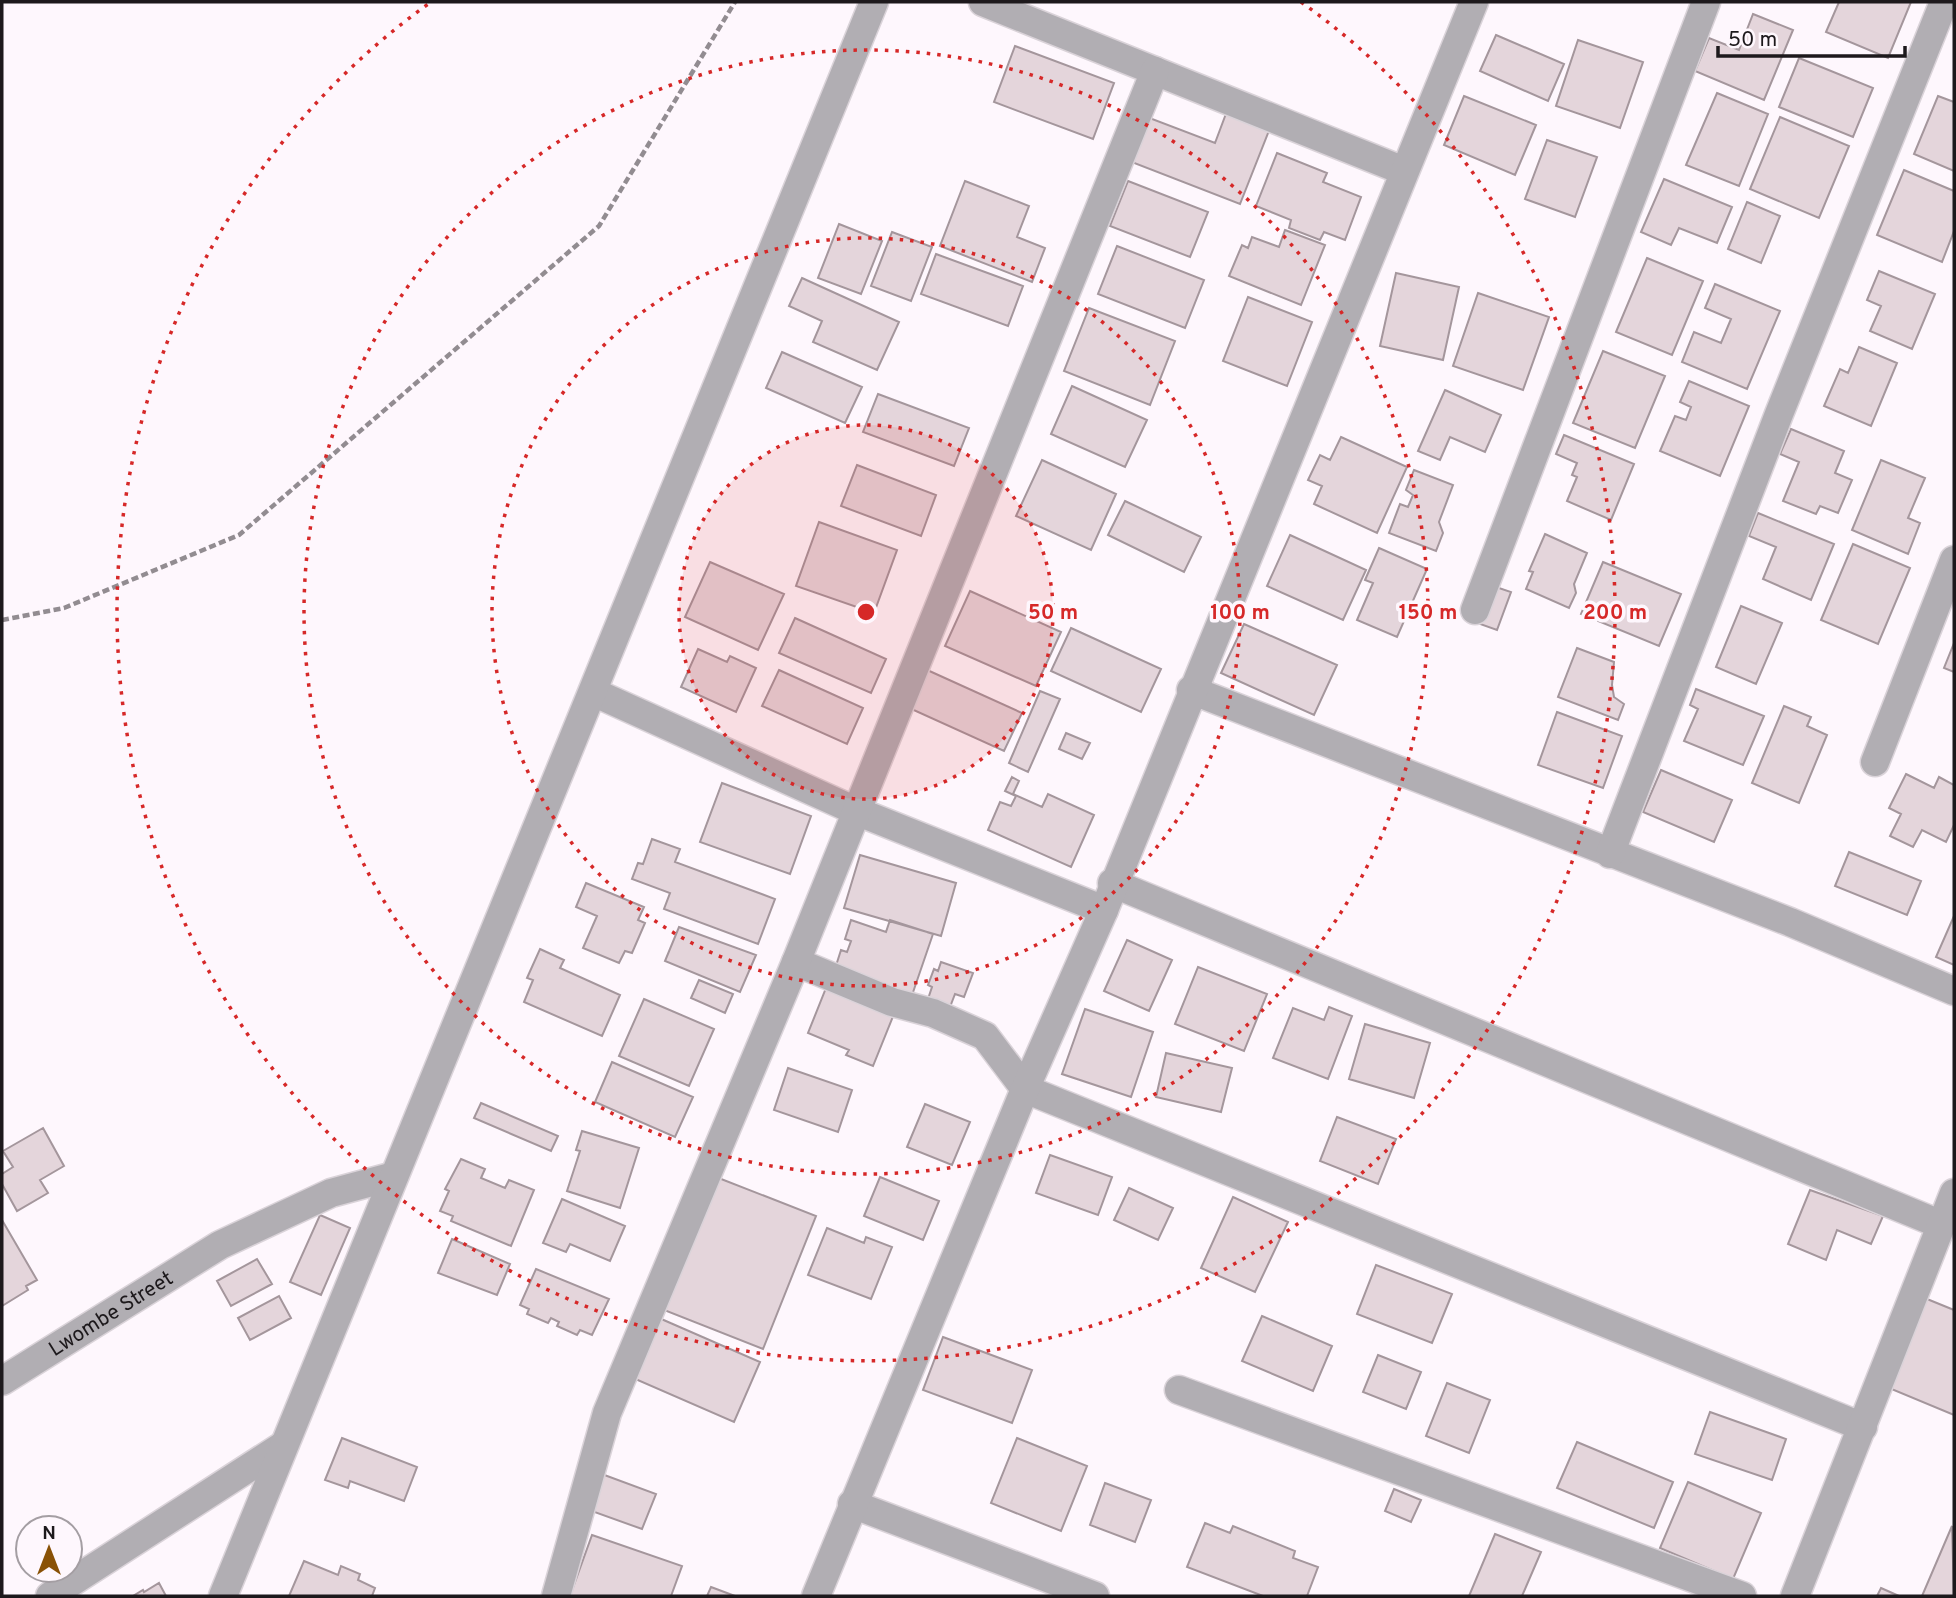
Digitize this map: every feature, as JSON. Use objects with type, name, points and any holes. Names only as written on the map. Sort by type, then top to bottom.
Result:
[{"type":"street","points":[[223,1596],[874,2]]},
{"type":"street","points":[[983,2],[1404,171]]},
{"type":"street","points":[[816,1596],[1025,1088],[1108,897],[1474,2]]},
{"type":"street","points":[[1475,610],[1706,2]]},
{"type":"street","points":[[1609,854],[1784,401],[1944,2]]},
{"type":"street","points":[[556,1596],[607,1413],[796,962],[1155,71]]},
{"type":"street","points":[[1875,762],[1954,560]]},
{"type":"street","points":[[1191,690],[1790,922],[1954,991]]},
{"type":"street","points":[[593,692],[856,811],[1108,897],[1942,1225]]},
{"type":"street","points":[[796,962],[892,1002],[933,1013],[985,1035],[1025,1088],[1863,1427]]},
{"type":"street","name":"Lwombe Street","points":[[2,1381],[220,1245],[331,1193],[394,1175]]},
{"type":"street","points":[[1795,1596],[1954,1193]]},
{"type":"street","points":[[1179,1390],[1742,1596]]},
{"type":"street","points":[[50,1596],[284,1445]]},
{"type":"street","points":[[852,1504],[1094,1596]]},
{"type":"path","points":[[2,620],[64,608],[239,535],[599,226],[735,2]]},
{"type":"building","points":[[1839,2],[1911,2],[1888,58],[1826,32]]},
{"type":"building","points":[[1753,14],[1793,30],[1764,100],[1695,71],[1709,38],[1739,50]]},
{"type":"building","points":[[1496,35],[1564,64],[1548,101],[1480,71]]},
{"type":"building","points":[[1578,40],[1643,62],[1620,128],[1556,106]]},
{"type":"building","points":[[1015,46],[1114,83],[1093,139],[994,102]]},
{"type":"building","points":[[1799,58],[1873,88],[1853,137],[1779,107]]},
{"type":"building","points":[[1717,93],[1768,114],[1739,186],[1686,165]]},
{"type":"building","points":[[1464,96],[1536,125],[1515,175],[1444,145]]},
{"type":"building","points":[[1938,96],[1954,102],[1954,171],[1914,154]]},
{"type":"building","points":[[1227,111],[1270,128],[1240,204],[1129,161],[1147,117],[1215,143]]},
{"type":"building","points":[[1780,117],[1849,146],[1819,218],[1750,189]]},
{"type":"building","points":[[1547,140],[1597,157],[1575,217],[1525,199]]},
{"type":"building","points":[[1277,153],[1327,173],[1323,182],[1361,197],[1345,240],[1324,232],[1320,240],[1289,228],[1291,220],[1256,206]]},
{"type":"building","points":[[1904,170],[1954,191],[1954,231],[1942,262],[1877,235]]},
{"type":"building","points":[[1664,179],[1732,207],[1717,243],[1679,228],[1671,245],[1641,232]]},
{"type":"building","points":[[965,181],[1029,206],[1017,237],[1045,248],[1032,282],[940,246]]},
{"type":"building","points":[[1128,181],[1208,212],[1190,257],[1110,226]]},
{"type":"building","points":[[1747,202],[1780,216],[1761,263],[1728,249]]},
{"type":"building","points":[[839,224],[882,241],[861,294],[818,278]]},
{"type":"building","points":[[1285,230],[1325,245],[1301,305],[1229,276],[1242,245],[1248,248],[1252,237],[1279,247]]},
{"type":"building","points":[[892,232],[932,247],[911,301],[871,286]]},
{"type":"building","points":[[1117,246],[1204,280],[1185,328],[1098,294]]},
{"type":"building","points":[[936,254],[1023,286],[1008,326],[921,294]]},
{"type":"building","points":[[1647,258],[1703,281],[1672,355],[1616,332]]},
{"type":"building","points":[[1879,271],[1935,294],[1912,349],[1870,331],[1881,306],[1867,300]]},
{"type":"building","points":[[1396,273],[1459,287],[1443,360],[1380,346]]},
{"type":"building","points":[[802,278],[899,322],[877,370],[813,342],[822,321],[789,306]]},
{"type":"building","points":[[1715,284],[1780,311],[1747,389],[1682,362],[1694,332],[1721,343],[1731,319],[1705,308]]},
{"type":"building","points":[[1478,293],[1549,317],[1523,390],[1453,366]]},
{"type":"building","points":[[1248,297],[1312,322],[1287,386],[1223,361]]},
{"type":"building","points":[[1089,308],[1175,341],[1150,405],[1064,371]]},
{"type":"building","points":[[1859,347],[1897,363],[1871,426],[1824,406],[1840,369],[1848,373]]},
{"type":"building","points":[[1603,351],[1665,376],[1635,448],[1573,423]]},
{"type":"building","points":[[782,352],[862,387],[845,423],[766,388]]},
{"type":"building","points":[[1689,381],[1749,406],[1720,476],[1660,451],[1675,416],[1686,420],[1691,407],[1680,402]]},
{"type":"building","points":[[1072,386],[1147,420],[1125,467],[1051,434]]},
{"type":"building","points":[[1445,390],[1501,415],[1485,452],[1450,437],[1440,460],[1418,451]]},
{"type":"building","points":[[878,394],[969,428],[954,466],[863,432]]},
{"type":"building","points":[[1791,429],[1844,451],[1835,473],[1852,480],[1838,513],[1820,506],[1816,514],[1783,501],[1799,462],[1780,454]]},
{"type":"building","points":[[1564,435],[1634,464],[1611,520],[1567,501],[1577,477],[1572,475],[1577,463],[1556,454]]},
{"type":"building","points":[[1341,437],[1407,467],[1377,533],[1314,504],[1322,486],[1308,480],[1320,455],[1330,460]]},
{"type":"building","points":[[1042,460],[1116,494],[1091,550],[1016,516]]},
{"type":"building","points":[[1881,460],[1925,478],[1908,518],[1920,523],[1908,554],[1852,530]]},
{"type":"building","points":[[857,465],[936,495],[921,536],[841,506]]},
{"type":"building","points":[[1414,470],[1453,485],[1439,522],[1443,533],[1436,551],[1389,533],[1400,504],[1408,507],[1413,495],[1406,490]]},
{"type":"building","points":[[1125,501],[1201,537],[1184,572],[1108,535]]},
{"type":"building","points":[[1758,513],[1834,544],[1811,600],[1763,579],[1776,547],[1749,536]]},
{"type":"building","points":[[819,522],[897,550],[874,613],[796,586]]},
{"type":"building","points":[[1545,534],[1587,553],[1574,584],[1576,593],[1569,608],[1526,589],[1533,572],[1529,571]]},
{"type":"building","points":[[1290,535],[1366,570],[1343,620],[1267,586]]},
{"type":"building","points":[[1853,544],[1910,568],[1878,644],[1821,620]]},
{"type":"building","points":[[1379,548],[1427,569],[1397,637],[1357,620],[1373,583],[1365,580]]},
{"type":"building","points":[[710,562],[784,594],[758,650],[685,617]]},
{"type":"building","points":[[1603,562],[1681,594],[1659,646],[1581,614]]},
{"type":"building","points":[[1493,586],[1511,592],[1497,630],[1480,624]]},
{"type":"building","points":[[970,591],[1061,632],[1036,686],[945,646]]},
{"type":"building","points":[[1741,606],[1782,623],[1756,684],[1716,667]]},
{"type":"building","points":[[795,618],[886,659],[871,693],[779,653]]},
{"type":"building","points":[[1244,624],[1337,665],[1314,715],[1221,673]]},
{"type":"building","points":[[1071,628],[1161,669],[1141,712],[1051,671]]},
{"type":"building","points":[[1954,643],[1954,672],[1944,668]]},
{"type":"building","points":[[1577,648],[1614,662],[1614,697],[1624,704],[1618,720],[1558,697]]},
{"type":"building","points":[[698,649],[727,662],[730,656],[756,668],[736,712],[681,687]]},
{"type":"building","points":[[925,669],[1022,713],[1004,751],[907,707]]},
{"type":"building","points":[[779,670],[863,708],[847,744],[762,706]]},
{"type":"building","points":[[1696,689],[1764,716],[1743,765],[1684,741],[1698,709],[1690,705]]},
{"type":"building","points":[[1040,691],[1060,699],[1028,772],[1009,763]]},
{"type":"building","points":[[1784,706],[1811,717],[1807,726],[1827,735],[1799,803],[1752,783]]},
{"type":"building","points":[[1557,712],[1622,736],[1603,788],[1538,765]]},
{"type":"building","points":[[1066,733],[1090,743],[1082,759],[1059,749]]},
{"type":"building","points":[[1661,770],[1732,800],[1714,842],[1643,812]]},
{"type":"building","points":[[1906,774],[1934,788],[1939,777],[1954,785],[1954,825],[1946,842],[1922,830],[1913,847],[1890,836],[1901,814],[1889,808]]},
{"type":"building","points":[[1012,777],[1019,781],[1013,794],[1042,807],[1048,794],[1094,815],[1071,867],[988,830],[1000,802],[1011,806],[1016,796],[1005,791]]},
{"type":"building","points":[[722,783],[811,816],[790,874],[700,842]]},
{"type":"building","points":[[652,839],[680,849],[675,862],[775,899],[758,944],[664,909],[670,893],[632,879],[638,863],[643,864]]},
{"type":"building","points":[[1849,852],[1921,881],[1907,915],[1835,886]]},
{"type":"building","points":[[860,855],[956,883],[941,936],[844,908]]},
{"type":"building","points":[[586,883],[644,907],[638,920],[645,923],[632,953],[625,951],[619,963],[583,948],[597,916],[576,907]]},
{"type":"building","points":[[1954,916],[1954,965],[1936,957]]},
{"type":"building","points":[[851,920],[886,932],[890,920],[933,934],[910,1001],[833,975],[841,950],[847,952],[851,941],[845,939]]},
{"type":"building","points":[[679,927],[756,955],[740,992],[665,961]]},
{"type":"building","points":[[1127,940],[1172,960],[1149,1011],[1104,991]]},
{"type":"building","points":[[540,949],[564,960],[560,968],[620,995],[602,1036],[524,1002],[533,980],[527,978]]},
{"type":"building","points":[[941,962],[973,973],[964,997],[955,994],[950,1007],[928,999],[932,987],[928,985],[934,969],[938,971]]},
{"type":"building","points":[[1198,967],[1267,994],[1244,1051],[1175,1024]]},
{"type":"building","points":[[830,978],[898,1004],[873,1066],[846,1055],[849,1050],[808,1033]]},
{"type":"building","points":[[699,980],[733,994],[725,1013],[691,998]]},
{"type":"building","points":[[644,999],[714,1029],[689,1086],[619,1056]]},
{"type":"building","points":[[1329,1007],[1352,1016],[1328,1079],[1273,1058],[1293,1008],[1324,1020]]},
{"type":"building","points":[[1085,1009],[1153,1032],[1131,1097],[1062,1074]]},
{"type":"building","points":[[1365,1024],[1430,1043],[1414,1098],[1349,1079]]},
{"type":"building","points":[[1166,1053],[1232,1068],[1221,1112],[1156,1097]]},
{"type":"building","points":[[612,1062],[693,1097],[675,1137],[595,1102]]},
{"type":"building","points":[[788,1068],[852,1090],[838,1132],[774,1110]]},
{"type":"building","points":[[481,1103],[558,1136],[551,1151],[474,1118]]},
{"type":"building","points":[[925,1104],[970,1122],[952,1165],[907,1147]]},
{"type":"building","points":[[1337,1117],[1396,1139],[1378,1184],[1320,1161]]},
{"type":"building","points":[[43,1128],[64,1166],[40,1180],[48,1193],[17,1211],[2,1184],[2,1174],[13,1167],[3,1151]]},
{"type":"building","points":[[582,1131],[639,1148],[620,1208],[567,1191],[580,1151],[576,1150]]},
{"type":"building","points":[[1050,1155],[1112,1177],[1098,1215],[1036,1193]]},
{"type":"building","points":[[461,1159],[485,1169],[481,1178],[505,1188],[509,1180],[534,1190],[511,1246],[451,1221],[453,1216],[440,1211],[449,1191],[445,1189]]},
{"type":"building","points":[[716,1177],[816,1216],[763,1349],[664,1310]]},
{"type":"building","points":[[880,1177],[939,1201],[923,1240],[864,1216]]},
{"type":"building","points":[[1129,1188],[1173,1208],[1158,1240],[1114,1220]]},
{"type":"building","points":[[1810,1190],[1883,1216],[1871,1244],[1837,1230],[1826,1260],[1788,1244]]},
{"type":"building","points":[[1233,1197],[1288,1222],[1255,1292],[1201,1268]]},
{"type":"building","points":[[562,1199],[625,1226],[610,1261],[570,1244],[566,1252],[543,1243]]},
{"type":"building","points":[[320,1215],[350,1228],[321,1295],[290,1282]]},
{"type":"building","points":[[2,1220],[37,1280],[26,1286],[28,1290],[2,1306]]},
{"type":"building","points":[[827,1228],[864,1243],[866,1237],[892,1247],[871,1299],[808,1275]]},
{"type":"building","points":[[452,1239],[510,1264],[497,1295],[438,1273]]},
{"type":"building","points":[[257,1259],[272,1284],[231,1306],[217,1281]]},
{"type":"building","points":[[1376,1265],[1452,1294],[1432,1343],[1357,1314]]},
{"type":"building","points":[[536,1269],[609,1299],[592,1335],[580,1330],[577,1335],[557,1326],[559,1322],[551,1318],[548,1323],[527,1314],[529,1309],[520,1305]]},
{"type":"building","points":[[279,1296],[291,1318],[250,1340],[238,1318]]},
{"type":"building","points":[[1927,1299],[1954,1310],[1954,1415],[1889,1388]]},
{"type":"building","points":[[1262,1316],[1332,1346],[1313,1391],[1242,1361]]},
{"type":"building","points":[[659,1318],[760,1362],[734,1422],[633,1378]]},
{"type":"building","points":[[943,1337],[1032,1370],[1012,1423],[923,1390]]},
{"type":"building","points":[[1378,1355],[1421,1372],[1406,1409],[1363,1392]]},
{"type":"building","points":[[1447,1383],[1490,1400],[1469,1453],[1426,1436]]},
{"type":"building","points":[[1710,1412],[1786,1439],[1772,1480],[1695,1454]]},
{"type":"building","points":[[342,1438],[417,1467],[404,1501],[350,1481],[348,1488],[325,1480]]},
{"type":"building","points":[[1017,1438],[1087,1466],[1061,1531],[991,1503]]},
{"type":"building","points":[[1577,1442],[1673,1482],[1654,1528],[1557,1488]]},
{"type":"building","points":[[599,1473],[656,1494],[642,1529],[586,1509]]},
{"type":"building","points":[[1688,1482],[1761,1513],[1733,1579],[1660,1548]]},
{"type":"building","points":[[1105,1483],[1151,1500],[1135,1542],[1090,1525]]},
{"type":"building","points":[[1394,1489],[1421,1500],[1411,1522],[1385,1511]]},
{"type":"building","points":[[1205,1523],[1230,1533],[1233,1526],[1295,1551],[1293,1558],[1318,1567],[1307,1596],[1263,1596],[1187,1567]]},
{"type":"building","points":[[1952,1526],[1954,1596],[1922,1596]]},
{"type":"building","points":[[1495,1534],[1541,1552],[1522,1596],[1469,1596]]},
{"type":"building","points":[[592,1535],[682,1566],[671,1596],[570,1596]]},
{"type":"building","points":[[304,1561],[338,1575],[341,1566],[360,1574],[358,1580],[375,1588],[372,1596],[289,1596]]},
{"type":"building","points":[[159,1583],[166,1596],[133,1596],[143,1590],[144,1592]]},
{"type":"building","points":[[711,1587],[735,1596],[707,1596]]},
{"type":"building","points":[[1881,1588],[1899,1596],[1877,1596]]}]
